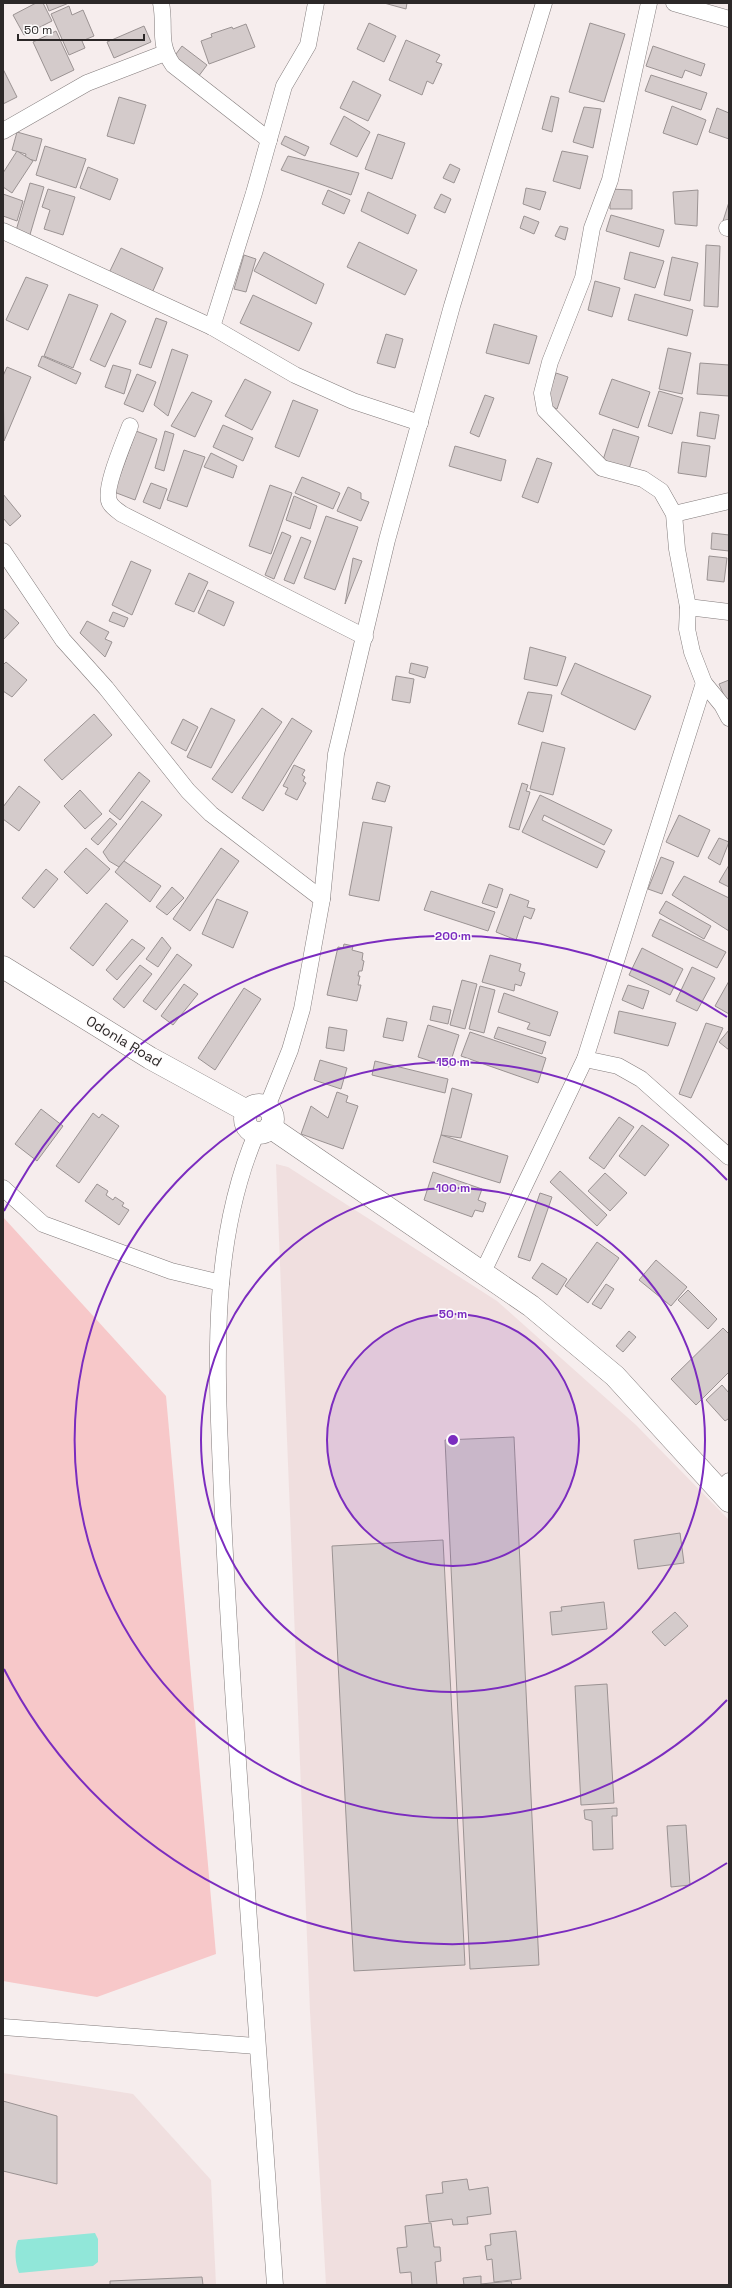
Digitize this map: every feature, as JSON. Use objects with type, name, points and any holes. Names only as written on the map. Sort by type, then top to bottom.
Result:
[{"type":"street","points":[[161,3],[164,17],[162,39],[165,53],[173,65],[269,140]]},
{"type":"street","points":[[212,327],[284,86],[308,45],[316,3]]},
{"type":"street","points":[[276,2285],[257,2046],[225,1568],[216,1368],[221,1283],[230,1219],[245,1158],[290,1050],[302,1009],[322,899],[336,754],[387,540],[456,291],[544,3]]},
{"type":"street","points":[[649,3],[610,180],[592,228],[583,278],[550,362],[542,393],[545,410],[602,468],[643,479],[661,491],[674,514],[677,549],[688,607],[686,629],[692,652],[704,683],[719,700],[729,718]]},
{"type":"street","points":[[674,3],[729,19]]},
{"type":"street","points":[[3,131],[87,83],[124,67],[165,53]]},
{"type":"street","points":[[3,232],[212,327],[295,375],[353,401],[420,423]]},
{"type":"street","points":[[130,426],[110,482],[108,494],[109,503],[122,514],[365,637]]},
{"type":"street","points":[[674,514],[729,501]]},
{"type":"street","points":[[3,551],[63,640],[106,688],[188,791],[211,814],[322,899]]},
{"type":"street","points":[[688,607],[729,612]]},
{"type":"street","points":[[482,1274],[585,1059],[704,683]]},
{"type":"street","name":"Odonla Road","points":[[3,967],[150,1058],[260,1119],[482,1274],[531,1306],[615,1376],[726,1491]]},
{"type":"street","points":[[585,1059],[618,1066],[641,1079],[729,1157]]},
{"type":"street","points":[[3,1188],[44,1224],[171,1271],[221,1283]]},
{"type":"street","points":[[3,2027],[257,2046]]},
{"type":"shaded area","points":[[276,1164],[288,1167],[497,1301],[636,1425],[729,1520],[729,2285],[326,2285],[310,2012]]},
{"type":"shaded area","points":[[3,1217],[166,1396],[216,1954],[97,1997],[3,1981]]},
{"type":"shaded area","points":[[3,2073],[133,2094],[211,2180],[216,2285],[3,2285]]},
{"type":"shaded area","points":[[95,2233],[98,2239],[98,2262],[93,2266],[19,2273],[16,2256],[18,2240]]},
{"type":"building","points":[[36,3],[43,3],[52,21],[24,35],[13,15]]},
{"type":"building","points":[[46,3],[69,3],[49,11]]},
{"type":"building","points":[[384,3],[407,3],[406,9]]},
{"type":"building","points":[[69,6],[72,15],[83,10],[94,36],[82,41],[85,48],[69,55],[51,14]]},
{"type":"building","points":[[369,23],[396,36],[384,62],[357,49]]},
{"type":"building","points":[[590,23],[625,34],[604,102],[569,92]]},
{"type":"building","points":[[246,24],[255,47],[209,64],[201,41],[212,37],[211,34],[232,27],[233,29]]},
{"type":"building","points":[[144,26],[151,42],[114,58],[107,42]]},
{"type":"building","points":[[56,31],[74,70],[51,81],[33,42]]},
{"type":"building","points":[[406,40],[440,55],[436,62],[442,64],[433,84],[427,81],[422,95],[389,80]]},
{"type":"building","points":[[182,46],[207,65],[198,77],[173,58]]},
{"type":"building","points":[[653,46],[705,64],[701,76],[685,70],[682,78],[646,66]]},
{"type":"building","points":[[3,69],[17,97],[3,104]]},
{"type":"building","points":[[651,75],[707,93],[701,110],[645,91]]},
{"type":"building","points":[[353,81],[381,95],[368,121],[340,108]]},
{"type":"building","points":[[551,96],[559,98],[552,132],[542,129]]},
{"type":"building","points":[[119,97],[146,105],[134,144],[107,136]]},
{"type":"building","points":[[672,106],[706,120],[697,145],[663,133]]},
{"type":"building","points":[[584,107],[601,109],[593,148],[573,142]]},
{"type":"building","points":[[717,108],[729,113],[729,139],[709,132]]},
{"type":"building","points":[[344,116],[370,132],[357,157],[330,144]]},
{"type":"building","points":[[17,132],[42,139],[36,161],[25,158],[26,154],[12,150]]},
{"type":"building","points":[[378,134],[405,143],[392,179],[365,169]]},
{"type":"building","points":[[285,136],[309,147],[305,156],[281,144]]},
{"type":"building","points":[[45,146],[86,159],[76,188],[36,175]]},
{"type":"building","points":[[17,151],[33,161],[12,193],[3,187],[3,173]]},
{"type":"building","points":[[562,151],[588,156],[580,189],[553,181]]},
{"type":"building","points":[[288,156],[359,173],[351,195],[281,170]]},
{"type":"building","points":[[450,164],[460,169],[454,183],[443,178]]},
{"type":"building","points":[[88,167],[118,179],[110,200],[80,188]]},
{"type":"building","points":[[30,183],[44,187],[29,238],[15,234]]},
{"type":"building","points":[[526,188],[546,192],[540,210],[523,204]]},
{"type":"building","points":[[48,189],[75,197],[63,235],[44,229],[50,210],[42,207]]},
{"type":"building","points":[[610,189],[632,190],[632,209],[610,209]]},
{"type":"building","points":[[328,190],[350,200],[344,214],[322,204]]},
{"type":"building","points":[[698,190],[697,226],[675,224],[673,192]]},
{"type":"building","points":[[368,192],[416,215],[408,234],[361,211]]},
{"type":"building","points":[[3,194],[23,201],[17,221],[3,216]]},
{"type":"building","points":[[441,194],[451,199],[445,213],[434,208]]},
{"type":"building","points":[[729,202],[729,223],[723,221]]},
{"type":"building","points":[[611,215],[664,230],[659,247],[606,231]]},
{"type":"building","points":[[524,216],[539,222],[534,234],[520,228]]},
{"type":"building","points":[[560,226],[568,228],[565,240],[555,236]]},
{"type":"building","points":[[359,242],[417,270],[405,295],[347,267]]},
{"type":"building","points":[[706,245],[720,246],[718,307],[704,306]]},
{"type":"building","points":[[121,248],[163,268],[152,293],[109,273]]},
{"type":"building","points":[[264,252],[324,284],[316,304],[254,271]]},
{"type":"building","points":[[630,252],[664,261],[655,288],[624,279]]},
{"type":"building","points":[[244,255],[256,259],[246,292],[234,289]]},
{"type":"building","points":[[672,257],[698,263],[690,301],[664,295]]},
{"type":"building","points":[[26,277],[48,285],[28,330],[6,320]]},
{"type":"building","points":[[595,281],[620,288],[612,317],[588,310]]},
{"type":"building","points":[[69,294],[98,305],[73,368],[44,356]]},
{"type":"building","points":[[635,294],[693,310],[687,336],[628,320]]},
{"type":"building","points":[[253,295],[312,323],[299,351],[240,323]]},
{"type":"building","points":[[111,313],[126,321],[105,367],[90,360]]},
{"type":"building","points":[[156,318],[167,322],[151,368],[139,364]]},
{"type":"building","points":[[494,324],[537,336],[529,364],[486,353]]},
{"type":"building","points":[[386,334],[403,339],[395,368],[377,363]]},
{"type":"building","points":[[668,348],[691,353],[682,394],[659,389]]},
{"type":"building","points":[[172,349],[188,355],[168,416],[154,405]]},
{"type":"building","points":[[42,356],[81,373],[76,384],[38,366]]},
{"type":"building","points":[[700,363],[729,365],[729,396],[697,394]]},
{"type":"building","points":[[113,365],[131,370],[124,394],[105,387]]},
{"type":"building","points":[[7,367],[31,377],[4,441],[3,376]]},
{"type":"building","points":[[556,373],[568,377],[557,409],[545,404]]},
{"type":"building","points":[[137,374],[156,382],[143,412],[124,404]]},
{"type":"building","points":[[245,379],[271,392],[252,430],[225,416]]},
{"type":"building","points":[[612,379],[650,392],[638,428],[599,414]]},
{"type":"building","points":[[659,391],[683,398],[672,434],[648,426]]},
{"type":"building","points":[[192,392],[212,401],[195,437],[171,426]]},
{"type":"building","points":[[485,395],[494,398],[479,437],[470,433]]},
{"type":"building","points":[[293,400],[318,410],[299,457],[275,447]]},
{"type":"building","points":[[700,412],[719,415],[715,439],[697,436]]},
{"type":"building","points":[[223,425],[253,438],[243,461],[213,447]]},
{"type":"building","points":[[613,429],[639,437],[628,472],[602,463]]},
{"type":"building","points":[[136,431],[157,439],[135,500],[114,492]]},
{"type":"building","points":[[165,431],[174,434],[164,471],[155,468]]},
{"type":"building","points":[[682,442],[710,446],[706,477],[678,473]]},
{"type":"building","points":[[455,446],[506,460],[501,481],[449,466]]},
{"type":"building","points":[[184,450],[205,457],[187,507],[167,500]]},
{"type":"building","points":[[211,453],[237,466],[233,478],[204,467]]},
{"type":"building","points":[[537,458],[552,463],[538,503],[522,497]]},
{"type":"building","points":[[302,477],[340,493],[333,509],[295,493]]},
{"type":"building","points":[[151,483],[167,489],[160,509],[143,502]]},
{"type":"building","points":[[270,485],[292,493],[271,554],[249,546]]},
{"type":"building","points":[[348,487],[361,493],[361,499],[369,502],[361,521],[337,511]]},
{"type":"building","points":[[3,494],[21,516],[10,526],[3,518]]},
{"type":"building","points":[[294,496],[317,506],[310,529],[286,520]]},
{"type":"building","points":[[326,516],[358,527],[335,590],[304,578]]},
{"type":"building","points":[[282,532],[291,536],[274,579],[265,575]]},
{"type":"building","points":[[712,533],[729,535],[729,551],[711,549]]},
{"type":"building","points":[[301,537],[311,541],[294,584],[284,580]]},
{"type":"building","points":[[709,556],[727,558],[724,582],[707,580]]},
{"type":"building","points":[[353,558],[362,561],[345,604]]},
{"type":"building","points":[[131,561],[151,570],[132,615],[112,605]]},
{"type":"building","points":[[189,573],[208,582],[194,612],[175,604]]},
{"type":"building","points":[[208,590],[234,602],[224,626],[198,613]]},
{"type":"building","points":[[3,608],[19,623],[3,640]]},
{"type":"building","points":[[113,612],[128,618],[124,627],[109,621]]},
{"type":"building","points":[[87,621],[109,632],[105,639],[112,642],[105,657],[80,633]]},
{"type":"building","points":[[530,647],[566,657],[557,686],[524,679]]},
{"type":"building","points":[[6,662],[27,680],[12,697],[3,691],[3,665]]},
{"type":"building","points":[[411,663],[428,667],[425,678],[409,673]]},
{"type":"building","points":[[575,663],[651,696],[635,730],[561,694]]},
{"type":"building","points":[[396,676],[414,679],[410,703],[392,700]]},
{"type":"building","points":[[729,680],[729,707],[719,684]]},
{"type":"building","points":[[528,692],[552,695],[543,732],[518,724]]},
{"type":"building","points":[[211,708],[235,720],[211,768],[187,757]]},
{"type":"building","points":[[262,708],[282,722],[232,793],[212,779]]},
{"type":"building","points":[[94,714],[112,735],[62,780],[44,760]]},
{"type":"building","points":[[292,718],[312,731],[263,811],[242,798]]},
{"type":"building","points":[[183,719],[198,727],[186,751],[171,743]]},
{"type":"building","points":[[542,742],[565,748],[553,795],[530,789]]},
{"type":"building","points":[[294,765],[305,770],[302,775],[305,777],[303,781],[306,783],[297,800],[285,794],[288,788],[283,786]]},
{"type":"building","points":[[139,772],[150,781],[120,820],[109,811]]},
{"type":"building","points":[[377,782],[390,786],[385,802],[372,799]]},
{"type":"building","points":[[522,783],[528,785],[526,791],[530,792],[519,830],[509,827]]},
{"type":"building","points":[[19,786],[40,802],[19,831],[3,819],[3,807]]},
{"type":"building","points":[[80,790],[102,814],[85,829],[64,806]]},
{"type":"building","points":[[540,795],[612,830],[604,845],[544,815],[542,820],[605,851],[597,868],[522,832]]},
{"type":"building","points":[[142,801],[162,815],[119,867],[109,861],[103,852]]},
{"type":"building","points":[[679,815],[710,830],[698,857],[666,842]]},
{"type":"building","points":[[110,818],[117,824],[98,845],[91,839]]},
{"type":"building","points":[[363,822],[392,827],[379,901],[349,895]]},
{"type":"building","points":[[719,838],[729,842],[720,865],[708,858]]},
{"type":"building","points":[[86,848],[110,869],[87,894],[64,872]]},
{"type":"building","points":[[221,848],[239,861],[190,931],[173,919]]},
{"type":"building","points":[[661,857],[674,862],[662,894],[648,889]]},
{"type":"building","points":[[124,861],[161,886],[150,902],[115,872]]},
{"type":"building","points":[[729,865],[729,887],[719,882]]},
{"type":"building","points":[[46,869],[58,879],[34,908],[22,898]]},
{"type":"building","points":[[684,876],[729,898],[729,931],[672,895]]},
{"type":"building","points":[[489,884],[503,889],[497,908],[482,903]]},
{"type":"building","points":[[172,887],[184,898],[167,915],[156,907]]},
{"type":"building","points":[[431,891],[495,912],[488,931],[424,910]]},
{"type":"building","points":[[510,894],[529,901],[527,907],[535,909],[531,919],[524,916],[516,940],[496,932]]},
{"type":"building","points":[[217,899],[248,912],[233,948],[202,934]]},
{"type":"building","points":[[666,901],[711,926],[704,939],[659,913]]},
{"type":"building","points":[[106,903],[128,921],[93,966],[70,948]]},
{"type":"building","points":[[660,919],[726,952],[717,968],[652,936]]},
{"type":"building","points":[[162,937],[171,948],[158,967],[146,959]]},
{"type":"building","points":[[132,939],[145,948],[117,980],[106,970]]},
{"type":"building","points":[[344,944],[353,946],[352,950],[363,953],[362,960],[364,961],[362,971],[359,971],[358,976],[360,976],[358,985],[361,985],[357,1001],[327,995],[338,947],[343,948]]},
{"type":"building","points":[[642,948],[683,969],[670,995],[629,975]]},
{"type":"building","points":[[177,954],[192,965],[156,1010],[143,1001]]},
{"type":"building","points":[[490,955],[521,964],[519,971],[525,973],[521,986],[515,984],[514,991],[482,982]]},
{"type":"building","points":[[140,965],[152,974],[124,1008],[113,999]]},
{"type":"building","points":[[692,967],[715,978],[697,1011],[676,1001]]},
{"type":"building","points":[[462,980],[477,984],[465,1029],[450,1025]]},
{"type":"building","points":[[729,981],[729,1014],[715,1006]]},
{"type":"building","points":[[184,984],[198,994],[173,1025],[161,1016]]},
{"type":"building","points":[[628,985],[649,991],[643,1009],[622,1000]]},
{"type":"building","points":[[480,986],[495,990],[484,1033],[469,1029]]},
{"type":"building","points":[[244,988],[261,999],[215,1070],[198,1058]]},
{"type":"building","points":[[504,993],[558,1012],[550,1036],[527,1029],[530,1023],[498,1012]]},
{"type":"building","points":[[433,1006],[451,1010],[448,1024],[430,1020]]},
{"type":"building","points":[[619,1011],[676,1023],[668,1046],[614,1033]]},
{"type":"building","points":[[387,1018],[407,1022],[403,1041],[383,1037]]},
{"type":"building","points":[[706,1023],[723,1028],[691,1098],[679,1094]]},
{"type":"building","points":[[428,1025],[459,1035],[449,1067],[418,1057]]},
{"type":"building","points":[[329,1027],[347,1030],[344,1051],[326,1048]]},
{"type":"building","points":[[498,1027],[546,1042],[542,1054],[494,1038]]},
{"type":"building","points":[[729,1030],[729,1050],[719,1042]]},
{"type":"building","points":[[470,1032],[546,1058],[538,1083],[461,1056]]},
{"type":"building","points":[[320,1060],[347,1068],[341,1089],[314,1080]]},
{"type":"building","points":[[375,1061],[448,1079],[445,1093],[372,1075]]},
{"type":"building","points":[[452,1088],[472,1094],[461,1138],[441,1135]]},
{"type":"building","points":[[337,1092],[348,1096],[346,1102],[358,1106],[343,1149],[301,1134],[311,1106],[328,1118]]},
{"type":"building","points":[[41,1109],[63,1126],[37,1161],[15,1144]]},
{"type":"building","points":[[93,1113],[99,1118],[102,1114],[119,1126],[79,1183],[56,1166]]},
{"type":"building","points":[[619,1117],[634,1127],[604,1169],[589,1158]]},
{"type":"building","points":[[642,1125],[669,1145],[645,1176],[619,1156]]},
{"type":"building","points":[[441,1135],[508,1156],[500,1183],[433,1162]]},
{"type":"building","points":[[560,1171],[607,1215],[597,1226],[550,1182]]},
{"type":"building","points":[[433,1172],[482,1189],[478,1200],[486,1203],[483,1212],[475,1210],[472,1217],[424,1200]]},
{"type":"building","points":[[605,1173],[627,1193],[610,1211],[588,1191]]},
{"type":"building","points":[[97,1184],[108,1191],[106,1195],[113,1200],[115,1197],[124,1203],[122,1206],[129,1210],[119,1225],[85,1201]]},
{"type":"building","points":[[540,1193],[552,1197],[530,1261],[518,1257]]},
{"type":"building","points":[[597,1242],[619,1258],[588,1303],[565,1286]]},
{"type":"building","points":[[656,1260],[687,1287],[671,1306],[639,1280]]},
{"type":"building","points":[[542,1263],[567,1279],[557,1295],[532,1278]]},
{"type":"building","points":[[606,1284],[614,1289],[601,1309],[592,1304]]},
{"type":"building","points":[[688,1290],[717,1319],[708,1329],[678,1300]]},
{"type":"building","points":[[723,1328],[729,1334],[729,1372],[696,1405],[671,1379]]},
{"type":"building","points":[[629,1331],[636,1337],[623,1352],[616,1346]]},
{"type":"building","points":[[722,1385],[729,1393],[729,1421],[728,1419],[725,1421],[706,1400]]},
{"type":"building","points":[[514,1437],[539,1965],[470,1969],[445,1440]]},
{"type":"building","points":[[680,1533],[684,1563],[638,1569],[634,1540]]},
{"type":"building","points":[[443,1540],[465,1965],[354,1971],[332,1546]]},
{"type":"building","points":[[604,1602],[607,1629],[552,1635],[550,1612],[562,1611],[561,1607]]},
{"type":"building","points":[[675,1612],[688,1626],[665,1646],[652,1632]]},
{"type":"building","points":[[607,1684],[614,1803],[581,1805],[575,1686]]},
{"type":"building","points":[[617,1808],[617,1816],[612,1816],[613,1849],[593,1850],[592,1821],[585,1819],[584,1810]]},
{"type":"building","points":[[686,1825],[690,1885],[671,1887],[667,1826]]},
{"type":"building","points":[[3,2101],[57,2116],[57,2184],[3,2171]]},
{"type":"building","points":[[467,2179],[469,2190],[488,2187],[491,2214],[467,2217],[468,2224],[453,2225],[452,2219],[429,2222],[426,2195],[443,2193],[442,2182]]},
{"type":"building","points":[[431,2223],[434,2247],[440,2247],[441,2261],[435,2262],[437,2285],[412,2285],[411,2272],[400,2273],[397,2248],[407,2247],[405,2226]]},
{"type":"building","points":[[516,2231],[521,2279],[494,2282],[492,2259],[487,2260],[485,2246],[491,2245],[490,2234]]},
{"type":"building","points":[[481,2276],[481,2284],[511,2281],[512,2285],[464,2285],[463,2278]]},
{"type":"building","points":[[202,2277],[203,2285],[110,2285],[110,2281]]}]
